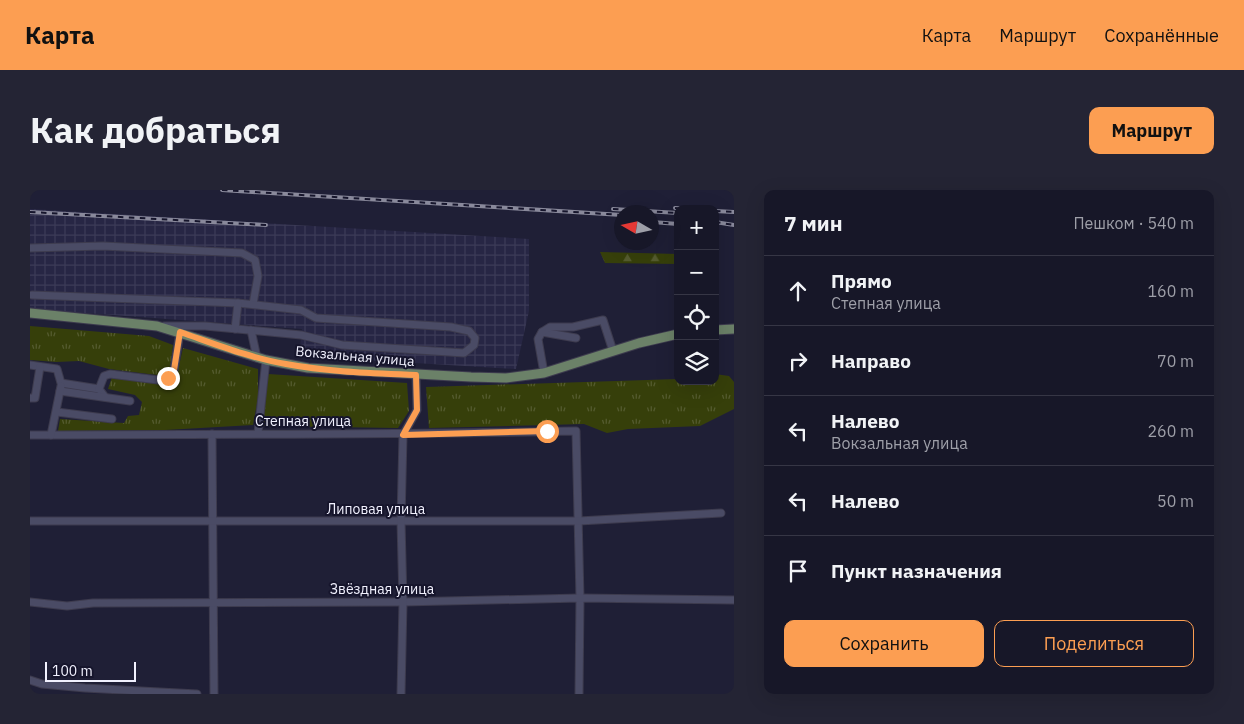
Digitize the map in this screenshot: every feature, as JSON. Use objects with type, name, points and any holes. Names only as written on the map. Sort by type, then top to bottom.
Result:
[{"type":"main road","name":"Вокзальная улица","points":[[30,313],[156,326],[262,359],[308,368],[416,375],[506,378],[544,373],[613,351],[674,335]]},
{"type":"main road","points":[[719,330],[734,329]]},
{"type":"street","points":[[30,248],[103,246],[242,254],[255,260],[258,276],[254,304]]},
{"type":"street","points":[[32,295],[254,304],[301,310],[316,318],[460,329],[470,331],[474,338],[474,345],[464,353],[342,345],[301,335],[251,330],[205,326],[156,326]]},
{"type":"street","points":[[235,329],[238,303]]},
{"type":"street","points":[[544,373],[538,340],[542,332],[550,328],[574,327],[603,320],[613,351]]},
{"type":"street","points":[[251,330],[262,359],[258,433]]},
{"type":"street","points":[[99,389],[104,376],[110,374],[158,380],[168,378],[174,370],[180,332]]},
{"type":"street","points":[[542,332],[576,338]]},
{"type":"street","points":[[30,365],[56,369],[60,387],[57,412],[51,435]]},
{"type":"street","points":[[30,398],[35,398],[40,367]]},
{"type":"street","points":[[401,694],[403,435],[417,410],[416,375]]},
{"type":"street","points":[[60,387],[99,389]]},
{"type":"street","points":[[60,387],[130,401]]},
{"type":"street","points":[[99,389],[105,397]]},
{"type":"street","points":[[57,412],[112,419]]},
{"type":"street","name":"Степная улица","points":[[30,435],[258,433],[403,435],[576,431],[579,520]]},
{"type":"street","points":[[212,434],[214,694]]},
{"type":"street","name":"Липовая улица","points":[[30,521],[579,520],[721,513]]},
{"type":"street","points":[[579,520],[579,694]]},
{"type":"street","name":"Звёздная улица","points":[[30,602],[67,606],[94,603],[403,602],[580,598],[734,600]]},
{"type":"street","points":[[30,680],[42,684],[85,688],[197,694]]},
{"type":"shaded area","points":[[30,209],[529,239],[529,311],[516,369],[299,356],[302,329],[30,309]]},
{"type":"green space","points":[[600,252],[674,254],[674,264],[605,263]]},
{"type":"green space","points":[[30,326],[149,336],[173,345],[170,368],[167,373],[157,375],[109,369],[79,361],[30,360]]},
{"type":"green space","points":[[183,348],[258,369],[258,398],[253,425],[165,430],[58,431],[60,419],[124,423],[128,416],[139,415],[142,402],[135,395],[108,389],[112,377],[170,382],[179,366]]},
{"type":"green space","points":[[268,374],[407,383],[409,411],[398,428],[263,426]]},
{"type":"green space","points":[[719,375],[729,376],[734,382],[734,409],[700,426],[628,429],[607,433],[584,424],[429,428],[426,387],[674,379],[674,385],[719,385]]},
{"type":"railway","points":[[222,190],[614,214]]},
{"type":"railway","points":[[613,209],[674,213]]},
{"type":"railway","points":[[719,211],[734,212]]},
{"type":"railway","points":[[30,212],[266,225]]},
{"type":"railway","points":[[659,223],[674,224]]},
{"type":"railway","points":[[719,223],[734,225]]},
{"type":"route","points":[[168,378],[174,370],[180,332],[258,358],[285,364],[308,368],[416,375],[417,410],[403,435],[547,431]]}]
